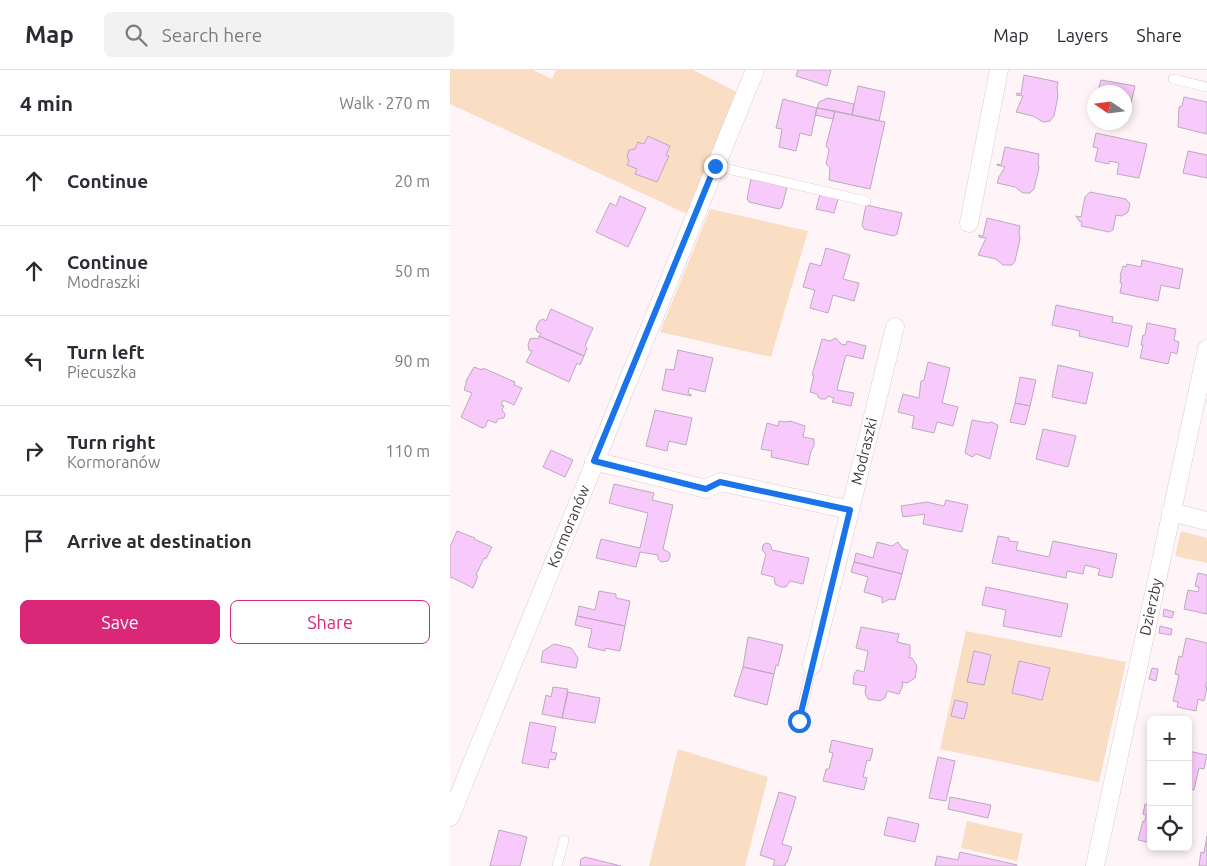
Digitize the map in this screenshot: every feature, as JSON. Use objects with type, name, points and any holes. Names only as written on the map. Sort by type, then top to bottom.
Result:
[{"type":"street","name":"Kormoranów","points":[[450,817],[456,789],[755,70]]},
{"type":"street","points":[[968,223],[999,70]]},
{"type":"street","name":"Modraszki","points":[[812,665],[895,327]]},
{"type":"street","name":"Dzierzby","points":[[1095,866],[1207,349]]},
{"type":"street","points":[[594,461],[706,489],[720,482],[850,510]]},
{"type":"street","points":[[1171,512],[1207,521]]},
{"type":"lane","points":[[1173,79],[1207,87]]},
{"type":"lane","points":[[715,166],[866,201]]},
{"type":"lane","points":[[799,721],[812,665]]},
{"type":"lane","points":[[557,866],[564,840]]},
{"type":"shaded area","points":[[450,70],[533,70],[552,79],[556,70],[693,70],[737,92],[687,214],[450,104]]},
{"type":"shaded area","points":[[710,209],[808,231],[771,357],[660,332]]},
{"type":"shaded area","points":[[1181,531],[1207,538],[1207,563],[1175,556]]},
{"type":"shaded area","points":[[966,631],[1126,662],[1099,782],[940,749]]},
{"type":"shaded area","points":[[678,749],[768,777],[745,866],[649,866]]},
{"type":"shaded area","points":[[967,821],[1023,834],[1017,861],[961,848]]},
{"type":"building","points":[[798,70],[831,70],[827,86],[796,76]]},
{"type":"building","points":[[1024,75],[1058,82],[1058,96],[1054,116],[1050,121],[1043,122],[1033,116],[1016,112],[1023,96],[1016,95],[1017,93],[1021,94]]},
{"type":"building","points":[[1101,80],[1129,85],[1100,85]]},
{"type":"building","points":[[1132,85],[1135,86],[1132,99]]},
{"type":"building","points":[[858,86],[885,92],[879,121],[852,115]]},
{"type":"building","points":[[1184,97],[1207,102],[1207,134],[1178,127],[1179,107],[1182,106]]},
{"type":"building","points":[[828,98],[854,104],[852,115],[817,108],[819,102]]},
{"type":"building","points":[[783,99],[817,108],[811,136],[800,133],[796,151],[779,147],[782,129],[776,128]]},
{"type":"building","points":[[817,108],[835,111],[833,119],[815,115]]},
{"type":"building","points":[[835,111],[885,122],[870,189],[829,180],[830,168],[826,164],[829,150],[826,146]]},
{"type":"building","points":[[1096,133],[1147,144],[1139,178],[1117,174],[1119,163],[1109,161],[1109,164],[1095,161],[1098,148],[1093,147]]},
{"type":"building","points":[[648,136],[670,146],[666,155],[669,156],[657,182],[635,174],[637,169],[627,165],[629,150],[635,149],[638,142],[644,144]]},
{"type":"building","points":[[1005,147],[1039,154],[1039,168],[1034,189],[1030,193],[1023,193],[1015,187],[997,183],[1005,167],[997,164],[1001,165]]},
{"type":"building","points":[[1188,151],[1207,155],[1207,178],[1183,173]]},
{"type":"building","points":[[751,179],[787,187],[782,207],[779,209],[749,202],[747,199]]},
{"type":"building","points":[[1090,192],[1126,199],[1130,204],[1128,212],[1122,216],[1116,215],[1113,230],[1109,232],[1081,226],[1082,222],[1076,216],[1081,217],[1085,197]]},
{"type":"building","points":[[820,194],[838,199],[834,213],[816,209]]},
{"type":"building","points":[[620,196],[646,208],[628,247],[596,232],[610,203],[616,206]]},
{"type":"building","points":[[866,205],[902,213],[897,234],[894,236],[864,229],[862,225]]},
{"type":"building","points":[[987,218],[1020,226],[1020,239],[1015,261],[1012,265],[1003,265],[996,259],[978,255],[986,238],[979,237],[979,235],[983,236]]},
{"type":"building","points":[[826,248],[850,255],[843,279],[859,283],[854,301],[833,295],[828,313],[810,308],[815,290],[803,287],[810,263],[821,266]]},
{"type":"building","points":[[1142,260],[1183,269],[1179,289],[1161,285],[1158,301],[1120,293],[1122,283],[1120,283],[1120,276],[1123,266],[1126,267],[1127,264],[1141,267]]},
{"type":"building","points":[[1056,305],[1113,317],[1112,322],[1132,326],[1128,347],[1079,336],[1080,331],[1052,325]]},
{"type":"building","points":[[551,309],[593,328],[585,346],[587,348],[584,356],[539,336],[541,333],[537,332],[536,328],[539,321],[543,319],[546,321]]},
{"type":"building","points":[[1147,323],[1176,329],[1174,340],[1179,342],[1177,354],[1171,352],[1168,364],[1140,358],[1143,335],[1145,335]]},
{"type":"building","points":[[539,336],[584,356],[580,365],[577,363],[569,382],[526,362],[532,351],[529,350],[528,345],[530,339],[538,339]]},
{"type":"building","points":[[836,338],[841,344],[846,345],[847,341],[866,346],[863,359],[846,355],[839,381],[837,390],[854,393],[851,406],[832,402],[834,398],[828,396],[826,399],[821,399],[817,394],[810,392],[814,375],[812,375],[822,339],[830,341]]},
{"type":"building","points":[[678,350],[713,358],[705,392],[689,388],[688,394],[691,394],[691,396],[662,390],[666,369],[674,370]]},
{"type":"building","points":[[928,362],[950,368],[942,403],[958,407],[953,426],[937,422],[934,433],[912,428],[914,416],[898,412],[903,394],[919,398],[921,381],[924,380]]},
{"type":"building","points":[[1058,365],[1093,373],[1086,404],[1052,397]]},
{"type":"building","points":[[474,367],[482,370],[483,368],[515,382],[514,385],[522,388],[514,405],[503,400],[501,405],[504,406],[502,410],[505,414],[504,418],[498,419],[496,423],[488,420],[485,427],[482,428],[461,417],[472,393],[464,390],[466,381]]},
{"type":"building","points":[[1020,377],[1036,380],[1030,406],[1015,403]]},
{"type":"building","points":[[1015,403],[1030,406],[1025,425],[1010,422]]},
{"type":"building","points":[[655,410],[692,418],[686,445],[669,441],[667,451],[646,446]]},
{"type":"building","points":[[972,420],[991,422],[998,425],[990,459],[976,454],[972,457],[965,453]]},
{"type":"building","points":[[779,421],[790,421],[805,426],[803,437],[814,439],[814,446],[808,465],[771,457],[772,451],[761,449],[767,423],[778,426]]},
{"type":"building","points":[[1043,429],[1076,436],[1068,467],[1036,459]]},
{"type":"building","points":[[551,450],[573,460],[565,477],[543,467]]},
{"type":"building","points":[[614,484],[654,493],[652,500],[673,505],[663,549],[670,553],[668,561],[661,562],[658,559],[658,555],[640,552],[636,567],[596,558],[601,539],[640,548],[648,513],[609,503]]},
{"type":"building","points":[[946,500],[968,505],[962,532],[923,524],[925,514],[903,517],[901,506],[927,502],[944,506]]},
{"type":"building","points":[[457,531],[492,547],[476,575],[478,576],[473,588],[450,578],[450,547]]},
{"type":"building","points":[[998,536],[1009,538],[1009,541],[1018,542],[1016,550],[1049,557],[1053,541],[1117,554],[1112,578],[1098,575],[1100,569],[1085,565],[1083,574],[1067,571],[1066,578],[992,563]]},
{"type":"building","points":[[877,542],[892,546],[898,542],[903,549],[908,550],[902,574],[854,562],[856,553],[873,558]]},
{"type":"building","points":[[766,543],[770,544],[772,550],[809,558],[803,584],[790,581],[786,587],[781,587],[775,584],[774,577],[761,574],[766,554],[762,550],[763,545]]},
{"type":"building","points":[[854,562],[902,574],[895,600],[890,599],[882,603],[882,597],[864,592],[868,577],[851,572]]},
{"type":"building","points":[[1198,573],[1207,575],[1207,614],[1184,609],[1188,590],[1198,592],[1199,587],[1195,586]]},
{"type":"building","points":[[986,587],[1068,604],[1061,637],[1003,626],[1006,610],[982,605]]},
{"type":"building","points":[[599,591],[616,594],[616,598],[630,601],[625,626],[577,616],[579,606],[595,610]]},
{"type":"building","points":[[1164,609],[1174,612],[1172,618],[1163,616]]},
{"type":"building","points":[[577,616],[625,626],[620,651],[605,648],[605,651],[588,647],[592,629],[575,625]]},
{"type":"building","points":[[1160,626],[1172,629],[1171,635],[1159,633]]},
{"type":"building","points":[[861,627],[899,634],[897,642],[910,645],[910,655],[908,657],[912,658],[917,666],[915,678],[907,683],[902,682],[903,685],[899,694],[887,691],[885,698],[880,701],[868,699],[865,693],[866,686],[853,684],[854,675],[857,670],[864,672],[868,651],[856,648]]},
{"type":"building","points":[[748,637],[783,645],[774,674],[743,667]]},
{"type":"building","points":[[1186,638],[1207,643],[1207,681],[1205,687],[1207,687],[1204,701],[1198,699],[1196,711],[1177,707],[1178,702],[1173,701],[1179,675],[1175,674],[1179,656],[1182,657]]},
{"type":"building","points":[[554,644],[571,648],[578,658],[576,668],[541,662],[543,651]]},
{"type":"building","points":[[974,651],[991,655],[984,685],[967,682]]},
{"type":"building","points":[[1019,661],[1050,668],[1042,700],[1012,693]]},
{"type":"building","points":[[743,667],[774,674],[767,705],[734,696]]},
{"type":"building","points":[[1152,668],[1158,669],[1156,681],[1149,679]]},
{"type":"building","points":[[553,687],[568,689],[562,718],[542,714],[546,695],[551,697]]},
{"type":"building","points":[[568,692],[600,698],[595,723],[562,718]]},
{"type":"building","points":[[955,700],[968,703],[964,719],[951,716]]},
{"type":"building","points":[[530,722],[556,727],[551,752],[557,753],[555,760],[550,759],[548,768],[522,763]]},
{"type":"building","points":[[832,740],[873,749],[870,761],[867,760],[863,777],[867,778],[864,790],[823,781],[826,769],[829,769],[833,753],[829,752]]},
{"type":"building","points":[[1192,752],[1207,755],[1204,769],[1199,768],[1194,790],[1192,789]]},
{"type":"building","points":[[938,757],[955,761],[946,801],[929,798]]},
{"type":"building","points":[[779,792],[796,797],[782,844],[792,847],[785,866],[773,866],[775,860],[760,855]]},
{"type":"building","points":[[950,797],[991,805],[988,818],[948,809]]},
{"type":"building","points":[[1145,804],[1147,805],[1147,842],[1138,840],[1143,821],[1145,821],[1146,815],[1143,814]]},
{"type":"building","points":[[888,817],[919,824],[915,842],[884,835]]},
{"type":"building","points":[[499,830],[527,837],[520,866],[490,866]]},
{"type":"building","points":[[1207,836],[1207,866],[1199,866],[1201,852],[1204,853]]},
{"type":"building","points":[[960,852],[1017,866],[935,866],[937,856],[958,860]]},
{"type":"building","points":[[585,857],[621,866],[580,866],[581,859]]},
{"type":"route","points":[[715,166],[594,461],[706,489],[720,482],[850,510],[799,721]]}]
